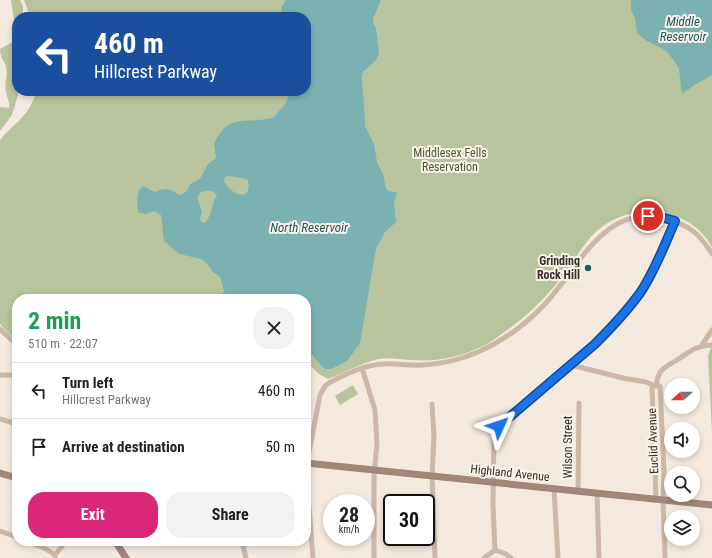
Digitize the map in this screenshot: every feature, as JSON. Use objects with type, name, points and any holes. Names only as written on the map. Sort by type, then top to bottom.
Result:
[{"type":"main road","name":"Highland Avenue","points":[[311,463],[712,506]]},
{"type":"main road","points":[[0,473],[12,477]]},
{"type":"main road","points":[[118,546],[126,558]]},
{"type":"street","points":[[311,442],[320,395],[325,386],[337,378],[362,368],[382,364],[429,364],[457,360],[477,353],[512,334],[545,304],[593,242],[607,230],[623,221],[638,216],[657,216],[675,221],[690,228],[703,239],[712,254]]},
{"type":"street","points":[[495,550],[493,483],[494,434],[499,426],[511,415],[571,365],[608,331],[641,292],[660,256],[675,221]]},
{"type":"street","points":[[0,329],[12,340]]},
{"type":"street","points":[[702,345],[712,330]]},
{"type":"street","name":"Euclid Avenue","points":[[656,386],[657,379],[661,372],[694,348],[702,345],[712,345]]},
{"type":"street","points":[[571,365],[646,382],[656,386]]},
{"type":"street","points":[[362,368],[375,410],[376,443],[374,558]]},
{"type":"street","points":[[0,375],[12,375]]},
{"type":"street","name":"Euclid Avenue","points":[[656,386],[652,386],[660,500]]},
{"type":"street","name":"Euclid Avenue","points":[[656,386],[660,386],[664,472],[660,500]]},
{"type":"street","name":"Wilson Street","points":[[578,491],[579,403]]},
{"type":"street","points":[[432,404],[434,438],[432,476],[435,558]]},
{"type":"street","points":[[0,419],[12,423]]},
{"type":"street","points":[[554,489],[558,558]]},
{"type":"street","points":[[597,493],[598,558]]},
{"type":"street","points":[[660,500],[665,558]]},
{"type":"street","points":[[311,525],[314,558]]},
{"type":"street","points":[[0,531],[12,535]]},
{"type":"street","points":[[39,546],[46,549],[55,557],[63,546]]},
{"type":"street","points":[[243,546],[246,558]]},
{"type":"street","points":[[484,558],[495,550]]},
{"type":"street","points":[[495,550],[506,554],[511,558]]},
{"type":"green space","points":[[11,0],[20,0],[23,6],[23,12],[13,12]]},
{"type":"green space","name":"Middlesex Fells Reservation","points":[[24,0],[712,0],[712,247],[702,233],[689,223],[675,216],[659,212],[642,212],[626,215],[611,221],[597,231],[585,244],[546,296],[521,319],[487,344],[468,353],[450,358],[408,360],[383,358],[328,379],[319,374],[311,366],[311,294],[12,294],[12,336],[0,324],[0,140],[26,113],[34,96],[311,96],[311,12],[28,12]]},
{"type":"green space","points":[[12,42],[12,96],[18,96],[12,115],[0,131],[0,107],[9,108],[9,102],[6,94],[6,67],[0,49]]},
{"type":"green space","points":[[712,345],[712,432],[708,356]]},
{"type":"green space","points":[[353,385],[358,394],[340,405],[335,396]]},
{"type":"water","name":"North Reservoir","points":[[286,0],[381,0],[373,19],[373,23],[376,28],[379,51],[378,56],[376,60],[364,71],[362,75],[362,82],[365,126],[374,144],[377,162],[383,174],[386,189],[396,192],[397,194],[394,201],[396,222],[385,232],[376,249],[360,343],[347,361],[331,369],[322,367],[311,353],[311,294],[222,294],[224,291],[220,277],[213,272],[202,259],[179,254],[164,241],[161,215],[154,211],[145,214],[139,213],[137,207],[139,191],[143,186],[155,192],[167,189],[179,195],[183,194],[189,188],[190,184],[200,179],[208,164],[216,158],[214,144],[220,133],[232,123],[274,117],[286,103],[288,96],[311,96],[311,12],[281,12],[282,6]],"holes":[[[229,176],[247,179],[249,187],[246,194],[242,195],[234,192],[224,182],[225,177]],[[212,191],[217,195],[209,217],[205,223],[201,222],[200,218],[202,211],[197,198],[201,192]]]},
{"type":"water","name":"Middle Reservoir","points":[[631,0],[712,0],[712,75],[682,94],[682,90],[680,90],[679,68],[669,54],[663,49],[645,40],[637,33],[635,18],[631,10]]},
{"type":"place","name":"Grinding Rock Hill","points":[[588,268]]},
{"type":"route","points":[[499,426],[595,344],[641,292],[660,256],[675,221],[657,216],[648,216]]}]
